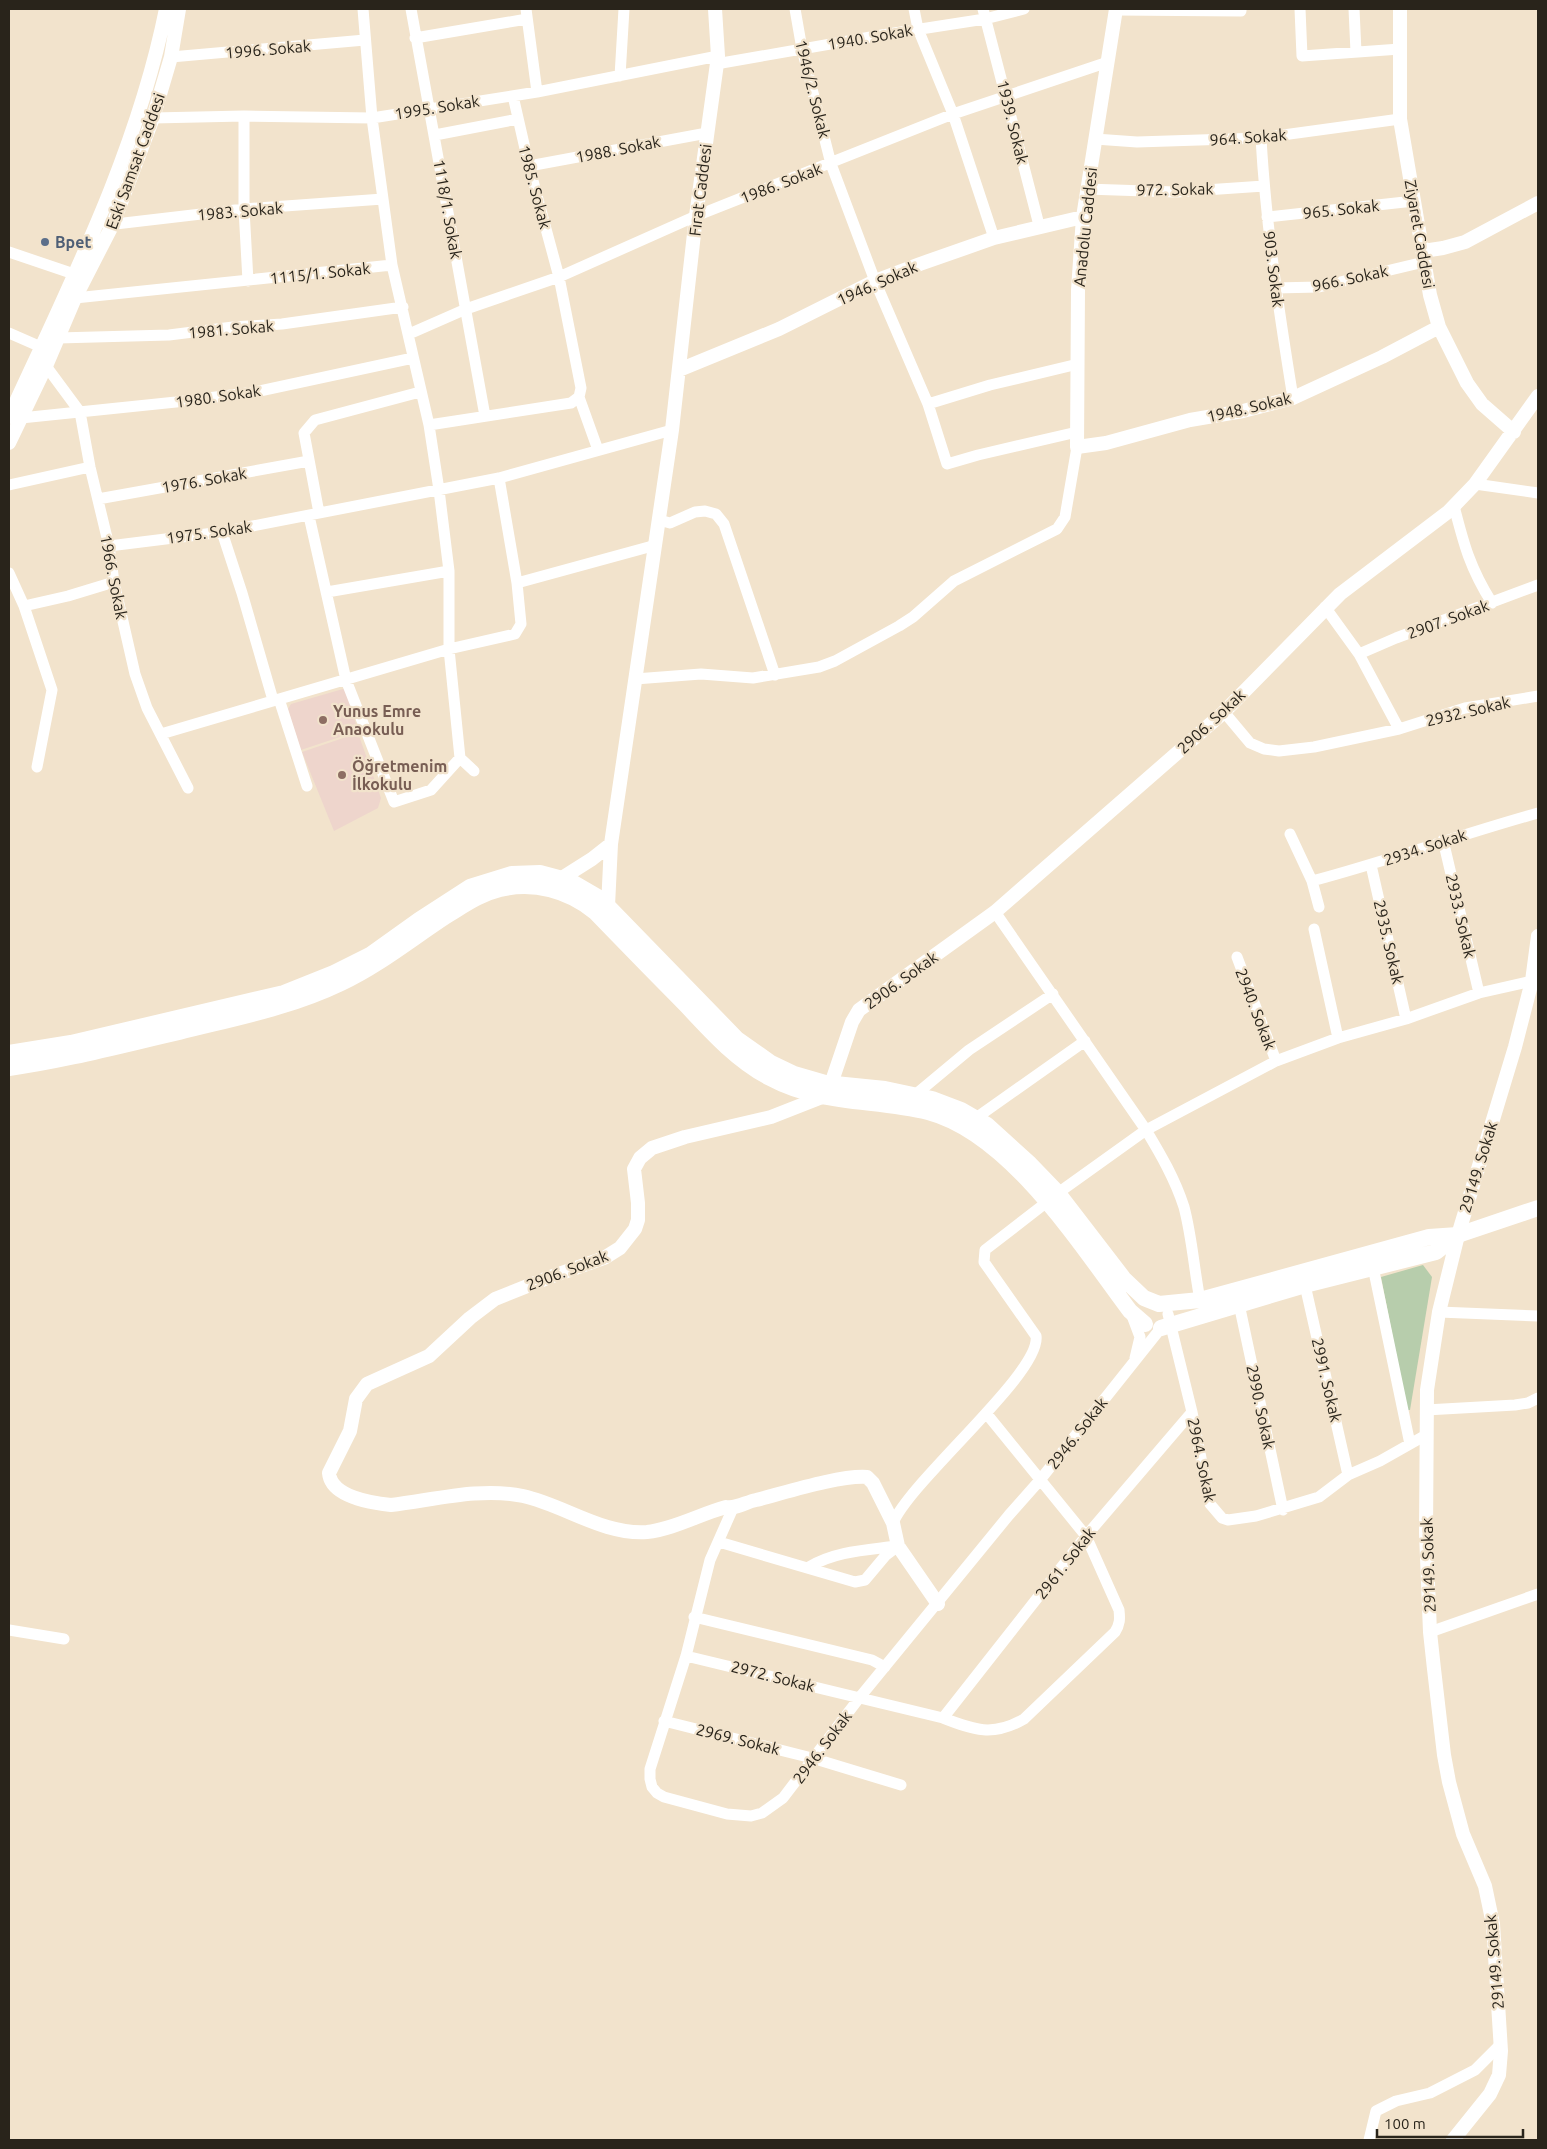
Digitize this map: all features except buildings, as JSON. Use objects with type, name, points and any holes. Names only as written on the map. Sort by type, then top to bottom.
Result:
[{"type":"main road","points":[[9,1053],[71,1043],[278,995],[321,979],[364,958],[419,920],[470,888],[484,882],[527,872],[562,878],[590,891],[607,914],[733,1044],[761,1056],[783,1069],[806,1078],[827,1091],[906,1107],[951,1120],[989,1144],[1052,1197],[1142,1331]]},
{"type":"main road","points":[[9,1068],[74,1057],[274,1009],[300,1000],[363,972],[476,898],[501,889],[527,886],[554,890],[607,914]]},
{"type":"main road","points":[[827,1091],[885,1089],[949,1104],[976,1118],[1001,1136],[1129,1285],[1164,1318]]},
{"type":"main road","points":[[1142,1331],[1152,1329],[1164,1318],[1200,1300],[1429,1237],[1458,1235],[1538,1208]]},
{"type":"main road","points":[[1164,1318],[1240,1304],[1305,1285],[1436,1252],[1458,1235]]},
{"type":"main road","points":[[1142,1331],[1144,1308],[1150,1304],[1164,1318]]},
{"type":"street","name":"Eski Samsat Caddesi","points":[[9,442],[15,418],[41,347],[98,226],[140,109],[156,58],[166,9]]},
{"type":"street","name":"Eski Samsat Caddesi","points":[[15,418],[46,366],[75,298],[113,224],[153,118],[171,57],[180,9]]},
{"type":"street","points":[[363,9],[372,118],[392,265],[429,425],[439,490],[449,571],[449,649],[460,758],[474,771]]},
{"type":"street","name":"1118/1. Sokak","points":[[411,9],[485,416]]},
{"type":"street","points":[[620,76],[624,9]]},
{"type":"street","name":"Fırat Caddesi","points":[[607,914],[611,844],[672,430],[696,216],[717,60],[716,9]]},
{"type":"street","name":"1946/2. Sokak","points":[[795,9],[802,50],[831,164],[875,281],[928,404],[948,464],[978,455],[1077,432]]},
{"type":"street","points":[[914,9],[918,29],[953,114],[994,238]]},
{"type":"street","name":"1940. Sokak","points":[[717,60],[802,50],[918,29],[984,14],[1024,9]]},
{"type":"street","points":[[1116,10],[1241,11],[1241,9]]},
{"type":"street","points":[[1300,9],[1302,56],[1400,49]]},
{"type":"street","points":[[1354,9],[1356,52]]},
{"type":"street","name":"Ziyaret Caddesi","points":[[1400,9],[1400,119],[1430,295],[1439,327],[1471,390],[1488,410],[1514,432]]},
{"type":"street","name":"Anadolu Caddesi","points":[[1077,448],[1078,290],[1083,217],[1116,10]]},
{"type":"street","points":[[415,38],[527,14],[537,92]]},
{"type":"street","name":"1939. Sokak","points":[[984,14],[1039,225]]},
{"type":"street","name":"1996. Sokak","points":[[171,57],[365,40]]},
{"type":"street","name":"1995. Sokak","points":[[153,118],[244,116],[372,118],[537,92],[717,60]]},
{"type":"street","name":"1986. Sokak","points":[[409,334],[466,309],[559,277],[696,216],[953,114],[1108,62]]},
{"type":"street","name":"1985. Sokak","points":[[513,96],[529,166],[559,277],[581,388],[579,397],[598,450]]},
{"type":"street","points":[[244,116],[244,209],[248,281]]},
{"type":"street","points":[[435,135],[518,119]]},
{"type":"street","name":"964. Sokak","points":[[1095,139],[1137,142],[1261,138],[1400,119]]},
{"type":"street","name":"1988. Sokak","points":[[529,166],[707,133]]},
{"type":"street","name":"903. Sokak","points":[[1261,138],[1275,288],[1294,398]]},
{"type":"street","name":"972. Sokak","points":[[1086,189],[1176,192],[1264,186]]},
{"type":"street","name":"1983. Sokak","points":[[98,226],[244,209],[383,199]]},
{"type":"street","name":"965. Sokak","points":[[1267,217],[1414,201]]},
{"type":"street","points":[[1424,256],[1465,242],[1538,203]]},
{"type":"street","name":"1946. Sokak","points":[[679,370],[779,328],[875,281],[994,238],[1039,225],[1083,217]]},
{"type":"street","points":[[9,252],[74,274]]},
{"type":"street","name":"966. Sokak","points":[[1275,288],[1319,287],[1424,256]]},
{"type":"street","name":"1115/1. Sokak","points":[[75,298],[392,265]]},
{"type":"street","name":"1981. Sokak","points":[[58,338],[170,335],[233,327],[282,324],[403,307]]},
{"type":"street","name":"1948. Sokak","points":[[1077,448],[1106,443],[1190,420],[1244,411],[1294,398],[1382,357],[1439,327]]},
{"type":"street","points":[[9,333],[41,347]]},
{"type":"street","name":"1980. Sokak","points":[[15,418],[255,392],[413,358]]},
{"type":"street","points":[[928,404],[990,385],[1078,364]]},
{"type":"street","name":"1966. Sokak","points":[[46,366],[80,412],[90,467],[109,546],[114,582],[135,674],[148,708],[188,788]]},
{"type":"street","points":[[420,392],[315,420],[304,433],[314,514],[327,592],[346,680],[394,802],[430,790],[460,758]]},
{"type":"street","name":"2906. Sokak","points":[[938,1604],[898,1546],[893,1523],[873,1483],[867,1477],[854,1477],[748,1502],[733,1508],[720,1508],[680,1523],[646,1532],[614,1529],[541,1501],[514,1494],[462,1494],[408,1503],[379,1504],[340,1490],[333,1483],[329,1472],[350,1431],[356,1399],[367,1384],[374,1379],[429,1356],[470,1318],[495,1299],[604,1258],[620,1248],[635,1229],[638,1220],[634,1173],[636,1163],[644,1154],[658,1145],[685,1137],[771,1117],[827,1091],[852,1022],[859,1010],[995,912],[1224,712],[1325,608],[1454,506],[1475,484],[1538,396]]},
{"type":"street","points":[[429,425],[571,402],[579,397]]},
{"type":"street","name":"1975. Sokak","points":[[109,546],[222,532],[499,478],[672,430]]},
{"type":"street","points":[[636,679],[701,674],[753,678],[776,675],[819,667],[886,634],[913,616],[954,582],[1054,531],[1065,517],[1077,448]]},
{"type":"street","name":"1976. Sokak","points":[[98,499],[309,462]]},
{"type":"street","points":[[9,485],[90,467]]},
{"type":"street","points":[[161,734],[449,649],[516,634],[521,624],[518,583],[499,478]]},
{"type":"street","points":[[1475,484],[1538,493]]},
{"type":"street","points":[[1454,506],[1466,552],[1476,577],[1492,603]]},
{"type":"street","points":[[659,520],[670,523],[695,512],[705,511],[716,514],[724,524],[776,675]]},
{"type":"street","points":[[222,532],[256,641],[307,786]]},
{"type":"street","points":[[518,583],[656,544]]},
{"type":"street","points":[[327,592],[449,571]]},
{"type":"street","points":[[9,573],[24,606],[52,690],[38,767]]},
{"type":"street","points":[[24,606],[68,596],[114,582]]},
{"type":"street","name":"2907. Sokak","points":[[1359,654],[1396,638],[1538,586]]},
{"type":"street","points":[[1325,608],[1359,654],[1399,729]]},
{"type":"street","name":"2932. Sokak","points":[[1224,712],[1250,742],[1271,750],[1314,747],[1399,729],[1465,708],[1538,696]]},
{"type":"street","name":"2934. Sokak","points":[[1312,881],[1371,866],[1443,840],[1538,812]]},
{"type":"street","points":[[1290,834],[1312,881],[1319,908]]},
{"type":"street","name":"2933. Sokak","points":[[1443,840],[1479,993]]},
{"type":"street","points":[[562,878],[611,844]]},
{"type":"street","name":"2935. Sokak","points":[[1371,866],[1406,1019]]},
{"type":"street","points":[[995,912],[1146,1130],[1173,1178],[1184,1208],[1200,1300]]},
{"type":"street","points":[[1314,929],[1338,1038]]},
{"type":"street","name":"29149. Sokak","points":[[1453,2140],[1490,2094],[1501,2065],[1493,1924],[1485,1886],[1463,1834],[1446,1771],[1430,1632],[1426,1533],[1426,1410],[1430,1361],[1439,1312],[1458,1235],[1515,1047],[1532,981],[1538,936]]},
{"type":"street","name":"2940. Sokak","points":[[1237,957],[1276,1062]]},
{"type":"street","points":[[893,1523],[896,1515],[913,1494],[1008,1390],[1033,1354],[1037,1342],[1033,1331],[984,1262],[985,1250],[1052,1197],[1146,1130],[1276,1062],[1338,1038],[1406,1019],[1479,993],[1532,981]]},
{"type":"street","points":[[915,1095],[969,1050],[1053,994]]},
{"type":"street","points":[[976,1118],[1085,1041]]},
{"type":"street","points":[[1374,1267],[1410,1444]]},
{"type":"street","name":"2991. Sokak","points":[[1305,1285],[1348,1475]]},
{"type":"street","name":"2990. Sokak","points":[[1240,1304],[1283,1510]]},
{"type":"street","points":[[1439,1312],[1538,1316]]},
{"type":"street","name":"2946. Sokak","points":[[733,1508],[710,1560],[694,1617],[686,1656],[650,1769],[650,1779],[657,1793],[664,1796],[727,1814],[751,1816],[773,1807],[783,1798],[860,1697],[1009,1515],[1040,1480],[1135,1359],[1164,1318]]},
{"type":"street","name":"2964. Sokak","points":[[1164,1318],[1192,1412],[1210,1504],[1213,1510],[1222,1518],[1228,1520],[1256,1516],[1283,1510],[1319,1497],[1348,1475],[1380,1461],[1426,1435]]},
{"type":"street","points":[[1135,1359],[1142,1331]]},
{"type":"street","points":[[1426,1410],[1515,1406],[1538,1398]]},
{"type":"street","name":"2961. Sokak","points":[[943,1718],[1086,1536],[1192,1412]]},
{"type":"street","name":"2972. Sokak","points":[[686,1656],[943,1718],[974,1730],[989,1731],[1013,1726],[1024,1719],[1115,1632],[1120,1625],[1119,1610],[1086,1536],[986,1413]]},
{"type":"street","points":[[718,1542],[809,1567],[855,1582],[862,1582],[898,1546]]},
{"type":"street","points":[[809,1567],[841,1554],[898,1546]]},
{"type":"street","points":[[1430,1632],[1538,1594]]},
{"type":"street","points":[[694,1617],[872,1660],[885,1667]]},
{"type":"street","points":[[9,1630],[64,1639]]},
{"type":"street","name":"2969. Sokak","points":[[664,1721],[812,1758],[901,1785]]},
{"type":"street","points":[[1369,2140],[1376,2112],[1396,2101],[1437,2090],[1475,2070],[1500,2045]]},
{"type":"shaded area","name":"Yunus Emre Anaokulu","points":[[343,689],[346,691],[358,731],[301,750],[288,709],[291,704]]},
{"type":"shaded area","name":"Öğretmenim İlkokulu","points":[[358,733],[381,798],[378,808],[334,831],[302,752]]},
{"type":"green space","points":[[1423,1265],[1432,1277],[1410,1410],[1407,1410],[1381,1277]]},
{"type":"place","name":"Bpet","points":[[45,242]]},
{"type":"place","name":"Yunus Emre Anaokulu","points":[[323,720]]},
{"type":"place","name":"Öğretmenim İlkokulu","points":[[342,775]]}]
